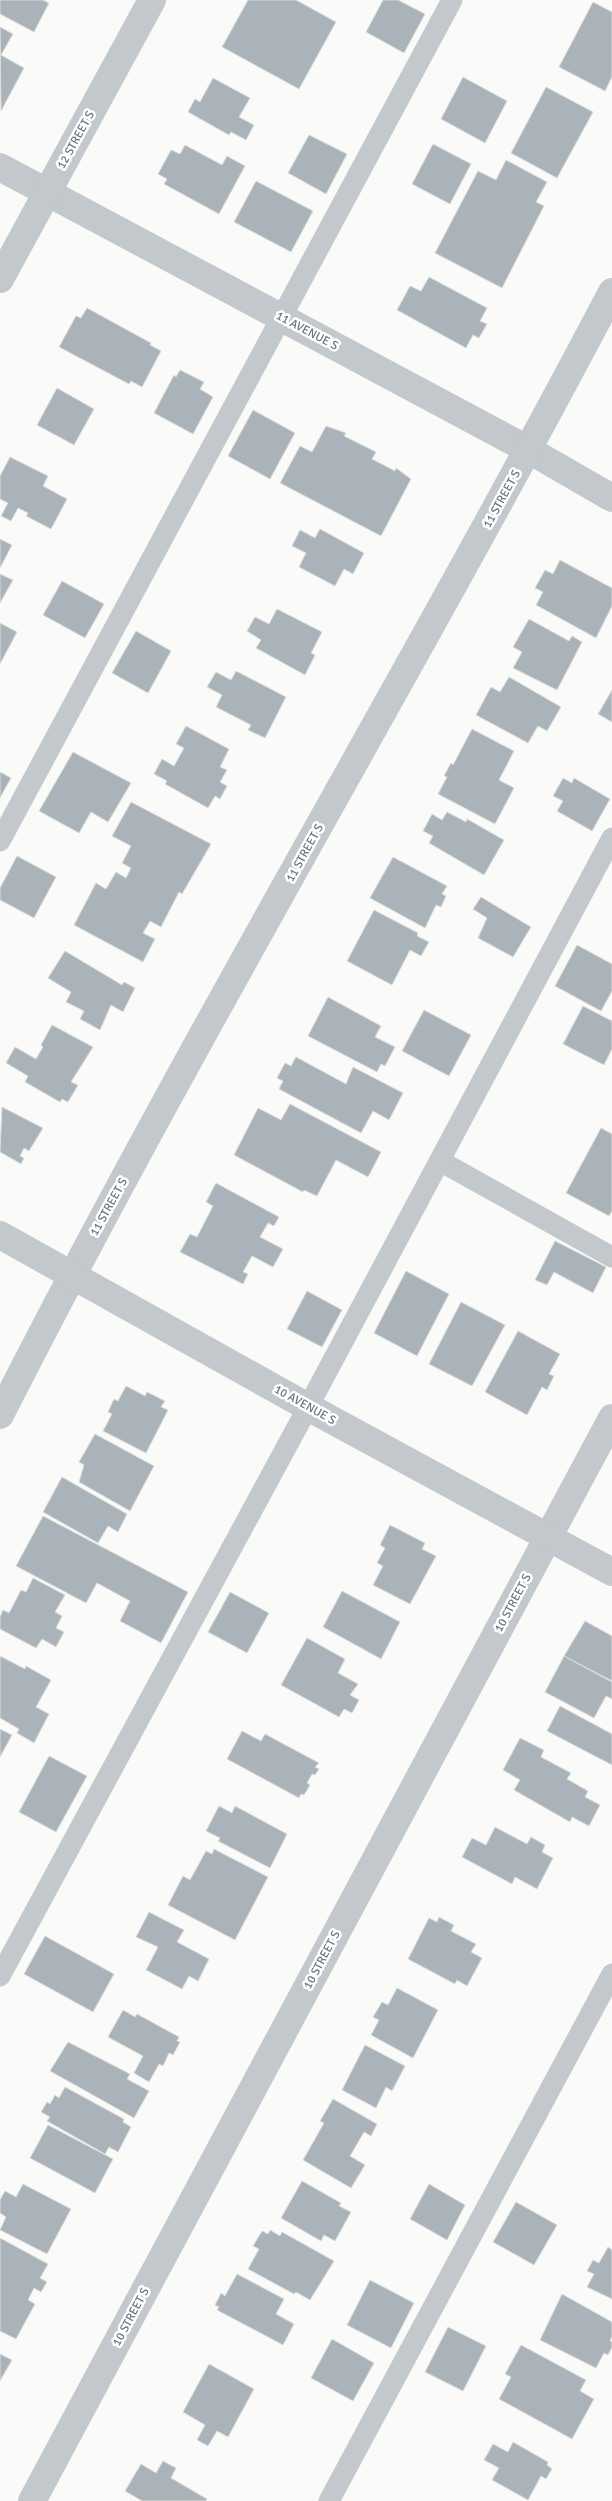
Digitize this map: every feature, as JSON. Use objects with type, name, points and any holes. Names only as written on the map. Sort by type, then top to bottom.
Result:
[{"type":"street","name":"12 STREET S","points":[[0,279],[152,0]]},
{"type":"street","name":"11 AVENUE S","points":[[0,167],[529,450],[612,498]]},
{"type":"street","name":"11 STREET S","points":[[0,1415],[72,1273],[529,450],[612,292]]},
{"type":"street","name":"10 AVENUE S","points":[[0,1235],[72,1273],[308,1408],[612,1572]]},
{"type":"street","name":"10 STREET S","points":[[32,2501],[612,1418]]},
{"type":"lane","points":[[0,841],[452,0]]},
{"type":"lane","points":[[0,1976],[308,1408],[612,838]]},
{"type":"lane","points":[[440,1161],[612,1257]]},
{"type":"lane","points":[[330,2501],[612,1974]]},
{"type":"building","points":[[0,0],[43,0],[49,3],[34,32],[0,14]]},
{"type":"building","points":[[248,0],[296,0],[336,22],[299,89],[222,47]]},
{"type":"building","points":[[383,0],[398,0],[425,14],[404,53],[366,32]]},
{"type":"building","points":[[593,2],[612,12],[612,77],[605,91],[559,67]]},
{"type":"building","points":[[0,27],[13,34],[1,55],[24,68],[1,111]]},
{"type":"building","points":[[463,77],[507,101],[485,143],[441,119]]},
{"type":"building","points":[[213,78],[250,98],[239,117],[254,125],[246,140],[231,132],[229,135],[188,112],[195,99],[200,102]]},
{"type":"building","points":[[546,87],[593,112],[557,178],[511,153]]},
{"type":"building","points":[[309,135],[347,154],[326,194],[288,173]]},
{"type":"building","points":[[433,144],[471,164],[450,204],[412,184]]},
{"type":"building","points":[[185,145],[222,165],[227,156],[245,166],[219,214],[164,184],[167,179],[158,174],[171,150],[180,154]]},
{"type":"building","points":[[506,160],[547,182],[536,202],[544,206],[502,288],[435,253],[478,171],[496,180]]},
{"type":"building","points":[[256,181],[313,211],[291,252],[234,222]]},
{"type":"building","points":[[429,277],[487,308],[480,321],[487,324],[479,338],[473,335],[466,348],[397,310],[410,286],[421,291]]},
{"type":"building","points":[[87,308],[151,343],[150,345],[161,351],[142,387],[131,381],[129,384],[59,347],[76,316],[81,318]]},
{"type":"building","points":[[180,370],[204,382],[200,389],[213,397],[193,434],[154,413],[174,375],[176,377]]},
{"type":"building","points":[[57,388],[94,409],[74,445],[37,425]]},
{"type":"building","points":[[253,410],[295,433],[270,479],[228,456]]},
{"type":"building","points":[[326,426],[346,433],[344,436],[376,452],[372,459],[395,471],[396,468],[411,479],[381,536],[280,483],[300,446],[312,452]]},
{"type":"building","points":[[10,457],[48,476],[43,486],[67,499],[51,529],[26,516],[28,513],[18,508],[11,521],[1,516],[8,503],[0,499],[0,476]]},
{"type":"building","points":[[320,529],[364,553],[353,574],[344,569],[335,586],[299,567],[306,553],[292,546],[300,530],[315,538]]},
{"type":"building","points":[[0,539],[12,545],[0,568]]},
{"type":"building","points":[[560,560],[612,588],[612,606],[596,638],[536,605],[543,592],[535,588],[545,570],[553,574]]},
{"type":"building","points":[[0,574],[13,580],[0,603]]},
{"type":"building","points":[[62,581],[104,604],[85,638],[43,615]]},
{"type":"building","points":[[277,609],[322,632],[311,653],[315,655],[305,675],[256,648],[261,640],[247,631],[255,617],[269,624]]},
{"type":"building","points":[[529,619],[569,641],[572,636],[582,642],[557,690],[513,668],[522,652],[513,647]]},
{"type":"building","points":[[0,623],[17,632],[0,664]]},
{"type":"building","points":[[136,631],[171,651],[148,693],[112,673]]},
{"type":"building","points":[[236,671],[286,697],[265,738],[248,730],[251,725],[216,707],[222,695],[207,687],[216,672],[231,680]]},
{"type":"building","points":[[509,677],[561,707],[547,731],[538,726],[528,743],[476,715],[491,687],[500,692]]},
{"type":"building","points":[[612,690],[612,722],[598,714]]},
{"type":"building","points":[[186,726],[229,749],[220,767],[227,770],[220,782],[227,786],[220,799],[215,796],[208,808],[165,784],[167,781],[154,774],[162,759],[174,766],[184,748],[176,744]]},
{"type":"building","points":[[472,729],[514,751],[499,780],[514,788],[495,824],[438,794],[447,777],[444,776],[451,763],[453,765]]},
{"type":"building","points":[[73,752],[131,783],[108,822],[91,812],[79,833],[39,811]]},
{"type":"building","points":[[0,772],[11,778],[0,798]]},
{"type":"building","points":[[563,778],[572,783],[574,778],[610,799],[592,831],[557,811],[563,801],[553,796]]},
{"type":"building","points":[[131,802],[211,844],[182,894],[179,892],[161,927],[150,921],[143,933],[155,939],[143,962],[74,925],[96,883],[106,889],[116,872],[126,878],[131,868],[122,863],[131,846],[112,836]]},
{"type":"building","points":[[447,812],[466,822],[467,819],[504,840],[484,875],[429,843],[433,836],[423,831],[432,814],[442,820]]},
{"type":"building","points":[[17,856],[56,877],[34,918],[0,900],[0,888]]},
{"type":"building","points":[[393,857],[447,886],[442,894],[446,896],[441,907],[436,905],[425,928],[370,898]]},
{"type":"building","points":[[481,897],[531,927],[513,957],[478,938],[487,918],[473,909]]},
{"type":"building","points":[[374,910],[418,933],[417,936],[429,942],[421,956],[410,950],[392,985],[347,961]]},
{"type":"building","points":[[577,945],[612,964],[612,991],[601,1011],[555,986]]},
{"type":"building","points":[[65,951],[122,985],[124,982],[135,988],[123,1012],[111,1005],[100,1030],[80,1019],[84,1011],[66,1002],[71,992],[48,978]]},
{"type":"building","points":[[328,997],[381,1026],[375,1037],[395,1047],[385,1066],[381,1064],[377,1072],[308,1036]]},
{"type":"building","points":[[583,1006],[612,1021],[612,1049],[604,1065],[563,1044]]},
{"type":"building","points":[[424,1010],[471,1035],[449,1076],[402,1051]]},
{"type":"building","points":[[52,1025],[93,1047],[71,1082],[78,1085],[68,1102],[62,1099],[60,1102],[25,1082],[28,1076],[6,1063],[15,1047],[36,1059]]},
{"type":"building","points":[[296,1057],[346,1084],[353,1067],[403,1093],[389,1120],[373,1111],[361,1133],[279,1089],[283,1081],[277,1078],[285,1063],[291,1066]]},
{"type":"building","points":[[290,1104],[381,1152],[368,1177],[336,1160],[317,1196],[304,1190],[303,1192],[234,1155],[258,1108],[281,1120]]},
{"type":"building","points":[[2,1107],[43,1128],[29,1151],[24,1148],[20,1156],[24,1158],[21,1164],[0,1152]]},
{"type":"building","points":[[601,1128],[612,1134],[612,1211],[609,1216],[566,1193]]},
{"type":"building","points":[[216,1183],[279,1217],[274,1226],[268,1223],[260,1237],[283,1249],[273,1267],[252,1256],[243,1272],[248,1274],[243,1284],[180,1252],[190,1234],[197,1237],[213,1206],[206,1202]]},
{"type":"building","points":[[555,1241],[606,1267],[593,1293],[554,1272],[547,1285],[535,1280]]},
{"type":"building","points":[[406,1271],[449,1294],[417,1356],[374,1333]]},
{"type":"building","points":[[307,1291],[342,1310],[322,1347],[287,1329]]},
{"type":"building","points":[[461,1302],[505,1325],[472,1386],[429,1364]]},
{"type":"building","points":[[518,1331],[560,1354],[549,1374],[554,1376],[547,1390],[542,1387],[527,1415],[485,1392]]},
{"type":"building","points":[[126,1386],[145,1396],[147,1392],[165,1401],[161,1407],[168,1410],[146,1453],[103,1431],[112,1414],[108,1412],[114,1399],[118,1401]]},
{"type":"building","points":[[95,1434],[154,1466],[130,1511],[79,1482],[84,1465],[79,1462]]},
{"type":"building","points":[[62,1477],[127,1514],[118,1532],[108,1526],[98,1543],[43,1512]]},
{"type":"building","points":[[43,1516],[188,1592],[161,1643],[120,1621],[130,1601],[97,1583],[86,1603],[16,1566]]},
{"type":"building","points":[[390,1525],[425,1543],[422,1549],[436,1556],[410,1604],[373,1585],[383,1566],[377,1563],[385,1548],[380,1545]]},
{"type":"building","points":[[33,1578],[65,1595],[55,1612],[62,1616],[56,1628],[64,1632],[56,1647],[42,1639],[36,1648],[0,1629],[0,1617],[3,1610],[9,1613],[21,1590],[26,1592]]},
{"type":"building","points":[[342,1591],[400,1622],[381,1659],[323,1627]]},
{"type":"building","points":[[230,1592],[269,1613],[247,1653],[208,1632]]},
{"type":"building","points":[[585,1621],[612,1636],[612,1681],[564,1656]]},
{"type":"building","points":[[307,1638],[345,1659],[338,1673],[358,1684],[350,1695],[359,1700],[352,1713],[344,1709],[339,1717],[281,1685]]},
{"type":"building","points":[[0,1656],[25,1669],[26,1666],[51,1680],[36,1707],[49,1714],[34,1743],[17,1733],[19,1729],[0,1718]]},
{"type":"building","points":[[564,1656],[612,1682],[612,1699],[606,1696],[594,1718],[545,1692]]},
{"type":"building","points":[[560,1706],[612,1734],[612,1765],[547,1731]]},
{"type":"building","points":[[0,1729],[12,1735],[0,1757]]},
{"type":"building","points":[[242,1731],[261,1741],[265,1734],[319,1763],[315,1767],[319,1769],[315,1775],[312,1774],[307,1783],[310,1785],[304,1795],[301,1794],[299,1798],[227,1759]]},
{"type":"building","points":[[520,1738],[544,1750],[541,1757],[571,1773],[567,1779],[588,1791],[585,1797],[600,1805],[589,1826],[572,1817],[570,1822],[514,1790],[520,1780],[503,1770]]},
{"type":"building","points":[[49,1756],[87,1776],[56,1832],[19,1812]]},
{"type":"building","points":[[219,1806],[232,1813],[235,1806],[287,1834],[270,1868],[218,1841],[220,1838],[206,1831]]},
{"type":"building","points":[[495,1827],[527,1844],[531,1837],[545,1845],[542,1852],[553,1858],[537,1889],[515,1877],[512,1884],[462,1857],[472,1838],[486,1845]]},
{"type":"building","points":[[214,1849],[268,1877],[235,1940],[168,1905],[183,1876],[190,1880],[206,1851],[212,1854]]},
{"type":"building","points":[[149,1912],[184,1930],[177,1942],[209,1959],[198,1981],[189,1976],[182,1989],[146,1970],[158,1947],[136,1937]]},
{"type":"building","points":[[439,1917],[454,1925],[451,1931],[476,1944],[471,1952],[482,1958],[467,1986],[457,1980],[455,1984],[408,1959],[429,1918],[437,1922]]},
{"type":"building","points":[[45,1936],[114,1974],[93,2012],[24,1974]]},
{"type":"building","points":[[397,1988],[438,2010],[413,2058],[371,2035],[379,2020],[373,2017],[382,2002],[388,2005]]},
{"type":"building","points":[[123,2010],[135,2017],[137,2014],[179,2037],[177,2041],[180,2042],[173,2055],[169,2053],[163,2066],[159,2064],[149,2082],[134,2073],[143,2056],[108,2037]]},
{"type":"building","points":[[68,2042],[130,2074],[127,2079],[149,2091],[134,2118],[50,2071]]},
{"type":"building","points":[[365,2045],[405,2066],[392,2091],[386,2087],[376,2108],[342,2090]]},
{"type":"building","points":[[65,2087],[124,2119],[123,2122],[131,2127],[118,2152],[109,2147],[105,2154],[47,2121],[50,2117],[41,2112],[47,2102],[50,2104],[55,2095],[59,2098]]},
{"type":"building","points":[[333,2099],[377,2124],[371,2136],[364,2132],[350,2156],[365,2165],[351,2188],[303,2160],[324,2123],[320,2121]]},
{"type":"building","points":[[48,2125],[113,2159],[95,2193],[30,2158]]},
{"type":"building","points":[[302,2181],[341,2203],[339,2206],[351,2212],[335,2241],[324,2235],[321,2241],[281,2218]]},
{"type":"building","points":[[23,2184],[71,2209],[47,2254],[0,2230],[6,2217],[0,2213],[0,2200],[5,2191],[16,2197]]},
{"type":"building","points":[[429,2184],[465,2205],[447,2240],[410,2219]]},
{"type":"building","points":[[516,2202],[557,2225],[534,2265],[493,2242]]},
{"type":"building","points":[[270,2230],[280,2236],[282,2232],[334,2261],[310,2300],[296,2292],[294,2294],[248,2269],[259,2249],[253,2246],[262,2231],[268,2234]]},
{"type":"building","points":[[0,2238],[48,2264],[40,2278],[47,2282],[41,2292],[34,2288],[28,2300],[35,2304],[16,2339],[0,2331]]},
{"type":"building","points":[[608,2247],[612,2250],[612,2299],[587,2287],[594,2274],[587,2271],[593,2260],[599,2263]]},
{"type":"building","points":[[237,2274],[284,2299],[276,2314],[294,2324],[283,2345],[217,2310],[219,2307],[215,2305],[221,2293],[225,2296]]},
{"type":"building","points":[[370,2280],[414,2303],[391,2348],[347,2325]]},
{"type":"building","points":[[562,2294],[612,2322],[610,2341],[612,2342],[612,2347],[608,2355],[604,2353],[596,2368],[540,2340]]},
{"type":"building","points":[[448,2327],[486,2346],[463,2391],[425,2372]]},
{"type":"building","points":[[332,2339],[374,2363],[353,2401],[311,2378]]},
{"type":"building","points":[[521,2345],[586,2380],[580,2391],[594,2399],[572,2439],[499,2399],[511,2377],[505,2374]]},
{"type":"building","points":[[0,2354],[12,2360],[0,2381]]},
{"type":"building","points":[[209,2364],[254,2389],[228,2437],[217,2431],[208,2446],[197,2440],[205,2425],[183,2412]]},
{"type":"building","points":[[513,2442],[548,2462],[547,2465],[552,2469],[546,2479],[541,2476],[528,2500],[492,2480],[499,2468],[484,2460],[493,2444],[508,2452]]},
{"type":"building","points":[[163,2461],[176,2468],[171,2478],[207,2499],[206,2501],[142,2501],[125,2491],[141,2464],[156,2473]]}]
